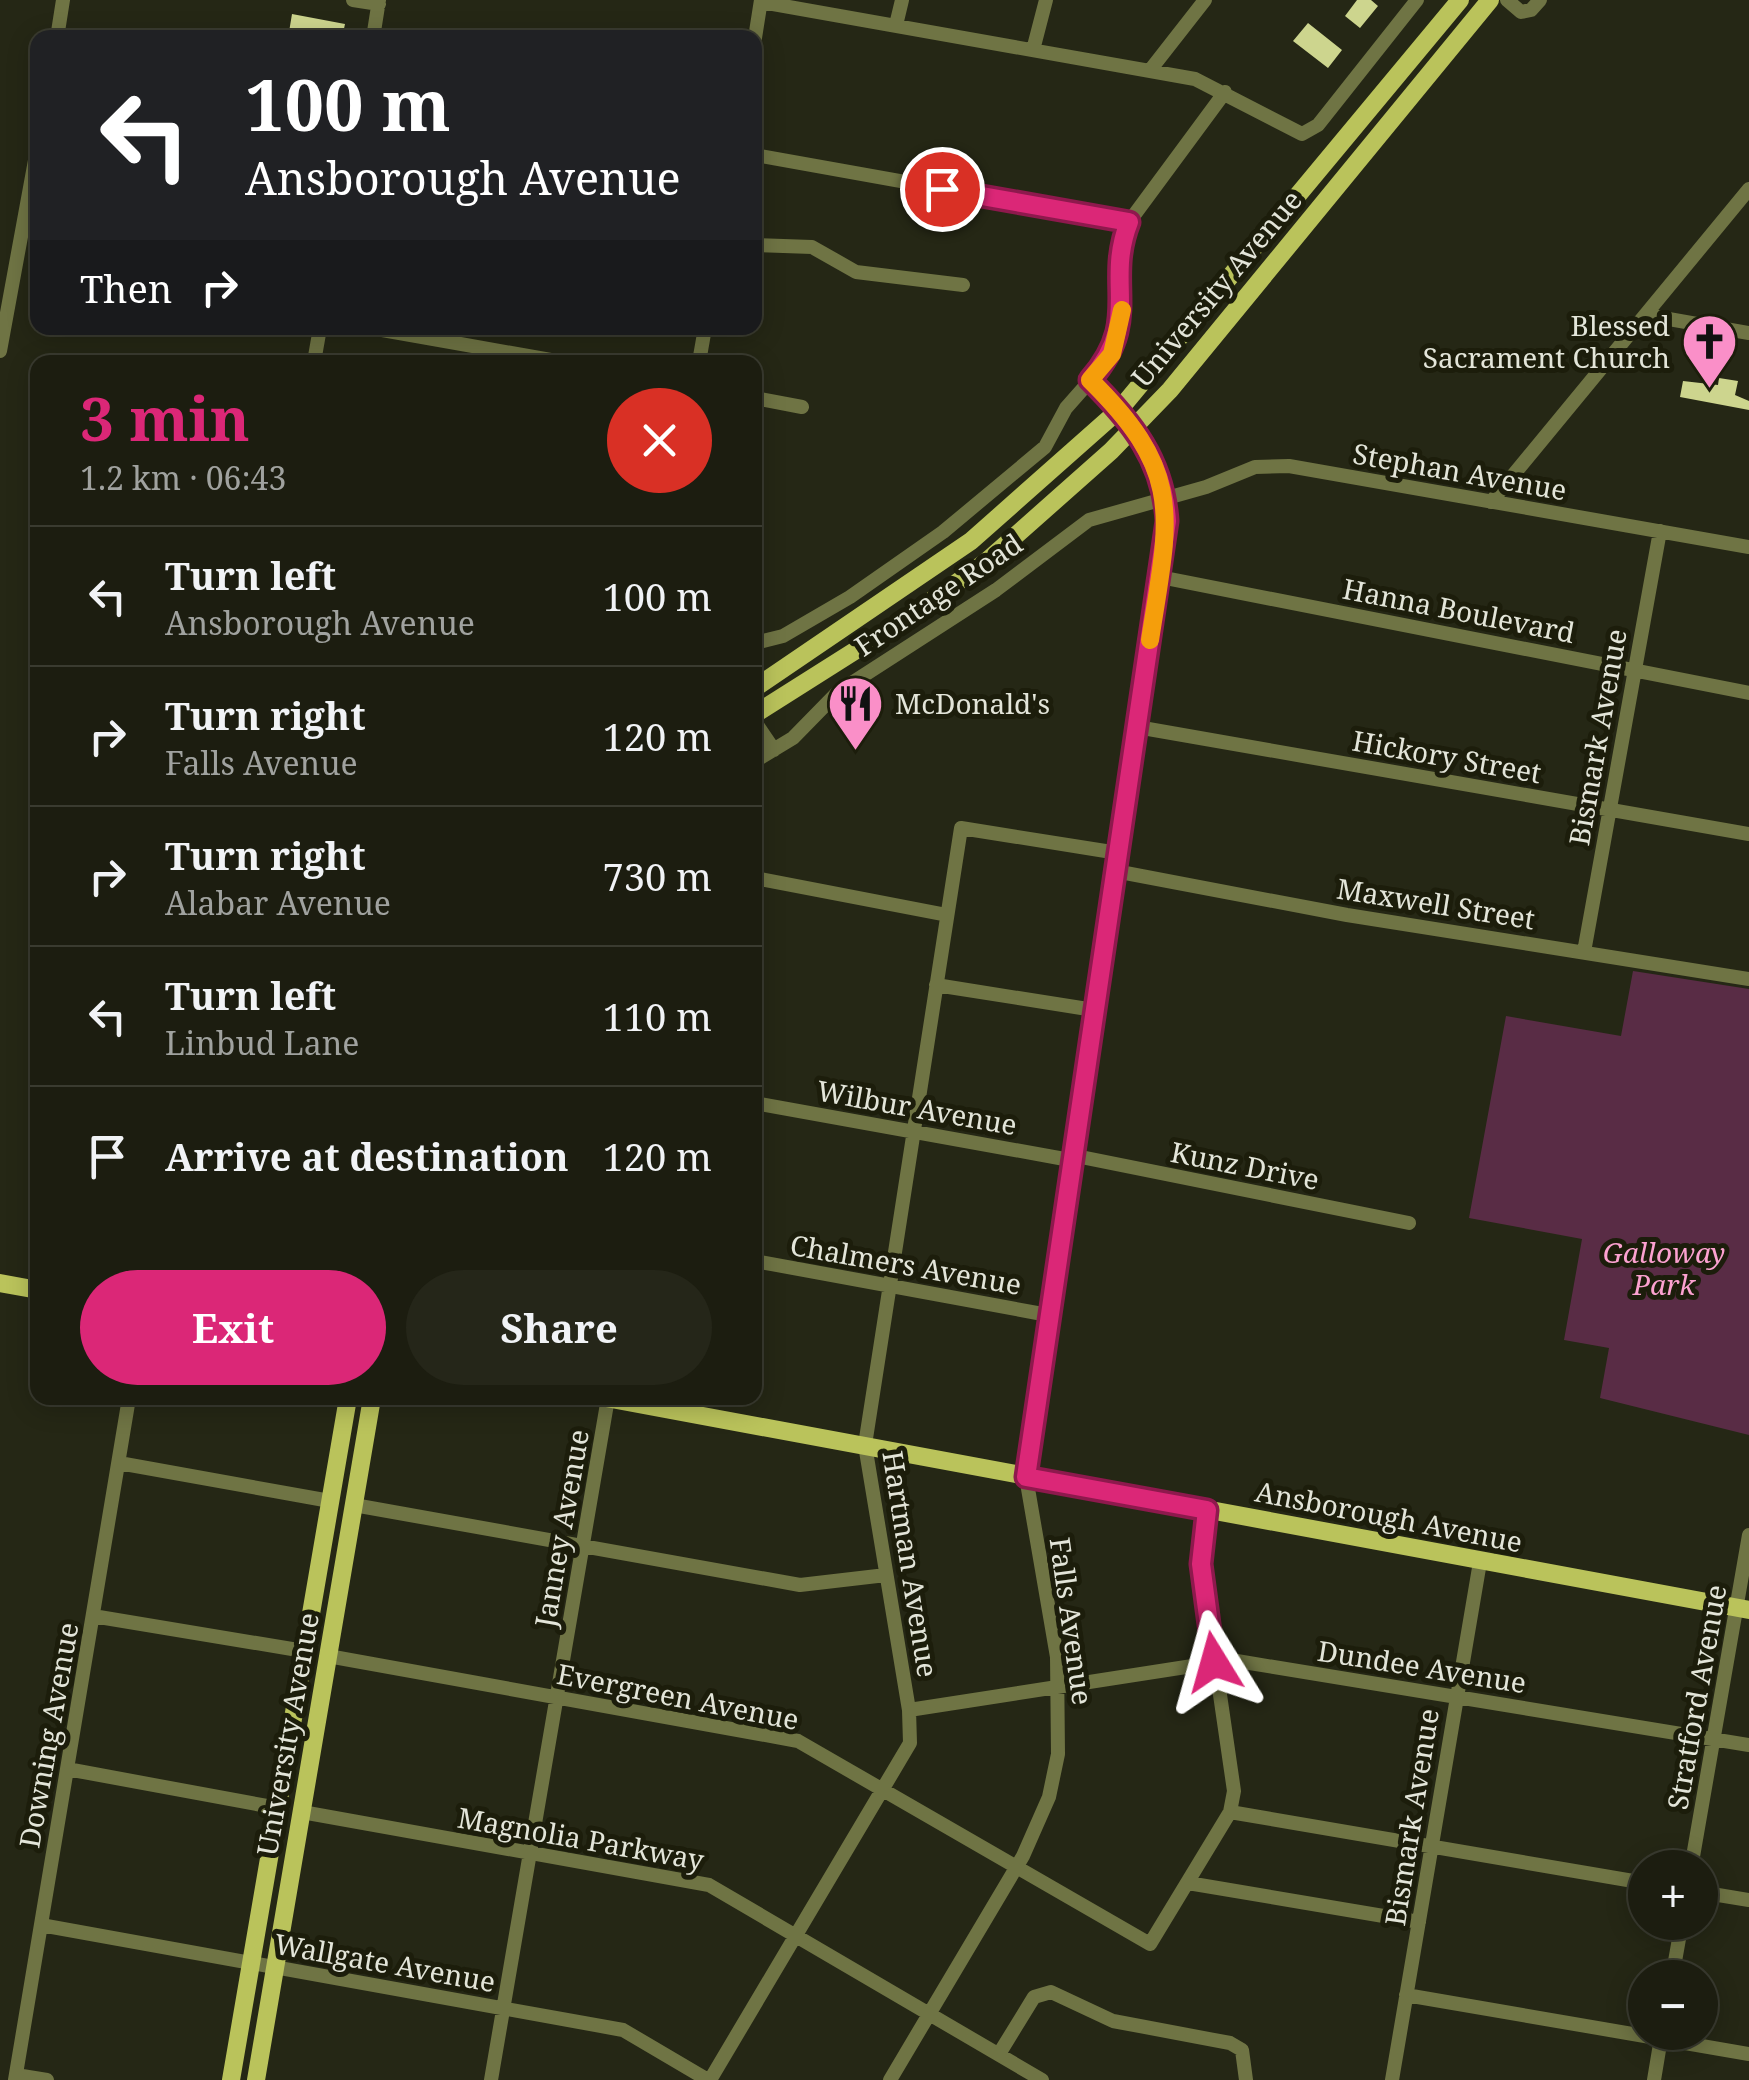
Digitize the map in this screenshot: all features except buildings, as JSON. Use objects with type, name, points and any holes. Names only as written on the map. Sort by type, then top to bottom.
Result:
[{"type":"main road","name":"University Avenue","points":[[762,683],[971,541],[1120,409],[1460,0]]},
{"type":"main road","name":"University Avenue","points":[[762,710],[910,616],[986,561],[1134,428],[1490,0]]},
{"type":"main road","points":[[0,1284],[30,1289]]},
{"type":"main road","name":"University Avenue","points":[[232,2080],[347,1405]]},
{"type":"main road","name":"University Avenue","points":[[256,2080],[371,1405]]},
{"type":"main road","name":"Ansborough Avenue","points":[[645,1405],[1743,1609]]},
{"type":"street","points":[[57,30],[63,0]]},
{"type":"street","points":[[353,0],[379,2],[374,30]]},
{"type":"street","points":[[896,25],[902,0]]},
{"type":"street","points":[[1033,50],[1046,0]]},
{"type":"street","points":[[1151,70],[1204,0]]},
{"type":"street","points":[[756,30],[761,1],[1151,70],[1195,79],[1302,134],[1318,126],[1416,0]]},
{"type":"street","points":[[1507,0],[1521,12],[1531,10],[1540,0]]},
{"type":"street","points":[[762,156],[1129,222],[1225,92]]},
{"type":"street","points":[[0,352],[30,188]]},
{"type":"street","points":[[1491,502],[1749,189]]},
{"type":"street","name":"Frontage Road","points":[[762,640],[800,627],[950,526],[1045,447],[1066,408],[1112,354],[1121,325],[1119,256],[1129,222]]},
{"type":"street","points":[[762,245],[812,248],[856,272],[964,285]]},
{"type":"street","points":[[1646,315],[1749,334]]},
{"type":"street","points":[[410,335],[523,355]]},
{"type":"street","name":"Falls Avenue","points":[[890,2080],[1041,1818],[1054,1776],[1060,1730],[1060,1686],[1026,1477],[1160,577],[1166,499],[1156,463],[1134,428],[1090,380]]},
{"type":"street","points":[[762,399],[802,407]]},
{"type":"street","name":"Stephan Avenue","points":[[1166,499],[1239,472],[1272,465],[1749,547]]},
{"type":"street","name":"Frontage Road","points":[[762,757],[804,728],[838,692],[996,590],[1078,526],[1103,514],[1166,499]]},
{"type":"street","name":"Bismark Avenue","points":[[1584,952],[1660,531]]},
{"type":"street","name":"Hanna Boulevard","points":[[1160,577],[1749,692]]},
{"type":"street","name":"Hickory Street","points":[[1137,727],[1749,834]]},
{"type":"street","points":[[762,732],[774,750]]},
{"type":"street","name":"Hartman Avenue","points":[[709,2080],[910,1743],[909,1710],[866,1446],[960,828],[1118,853]]},
{"type":"street","name":"Maxwell Street","points":[[1116,871],[1343,915],[1749,979]]},
{"type":"street","points":[[762,879],[947,915]]},
{"type":"street","points":[[936,985],[1094,1010]]},
{"type":"street","name":"Wilbur Avenue","points":[[762,1104],[1071,1158]]},
{"type":"street","name":"Kunz Drive","points":[[1071,1158],[1409,1223]]},
{"type":"street","name":"Chalmers Avenue","points":[[762,1262],[1048,1315]]},
{"type":"street","name":"Downing Avenue","points":[[15,2077],[128,1405]]},
{"type":"street","name":"Janney Avenue","points":[[491,2080],[606,1405]]},
{"type":"street","points":[[119,1463],[330,1501]]},
{"type":"street","points":[[354,1505],[800,1586],[886,1575]]},
{"type":"street","points":[[1207,1510],[1201,1564],[1232,1770],[1230,1812],[1188,1884],[1419,1922]]},
{"type":"street","name":"Stratford Avenue","points":[[1694,1850],[1743,1609],[1749,1535]]},
{"type":"street","name":"Bismark Avenue","points":[[1392,2080],[1480,1562]]},
{"type":"street","points":[[93,1616],[304,1651]]},
{"type":"street","name":"Evergreen Avenue","points":[[328,1656],[798,1741],[1150,1944],[1188,1884]]},
{"type":"street","name":"Dundee Avenue","points":[[909,1710],[1231,1660],[1749,1745]]},
{"type":"street","points":[[67,1769],[278,1808]]},
{"type":"street","name":"Magnolia Parkway","points":[[302,1812],[709,1885],[1042,2080]]},
{"type":"street","points":[[1230,1812],[1628,1879]]},
{"type":"street","points":[[1718,1895],[1749,1900]]},
{"type":"street","name":"Wallgate Avenue","points":[[41,1925],[623,2030],[709,2080]]},
{"type":"street","points":[[1000,2054],[1034,1997],[1051,1992],[1113,2021],[1230,2043],[1242,2050],[1246,2080]]},
{"type":"street","points":[[1406,1995],[1628,2031]]},
{"type":"street","points":[[1718,2048],[1749,2054]]},
{"type":"street","points":[[1654,2080],[1659,2050]]},
{"type":"street","points":[[15,2077],[47,2080]]},
{"type":"green space","name":"Galloway Park","points":[[1633,971],[1749,989],[1749,1435],[1600,1398],[1609,1348],[1564,1340],[1582,1239],[1469,1218],[1506,1016],[1621,1036]]},
{"type":"slow traffic","points":[[1122,310],[1112,354],[1090,380],[1120,409],[1149,448],[1166,499],[1167,521],[1150,640]]},
{"type":"place","name":"Blessed Sacrament Church","points":[[1709,390]]},
{"type":"place","name":"McDonald's","points":[[856,752]]},
{"type":"route","points":[[942,189],[1129,222],[1119,256],[1121,325],[1112,354],[1090,380],[1120,409],[1149,448],[1161,478],[1167,521],[1026,1477],[1207,1510],[1201,1564],[1214,1662]]}]
